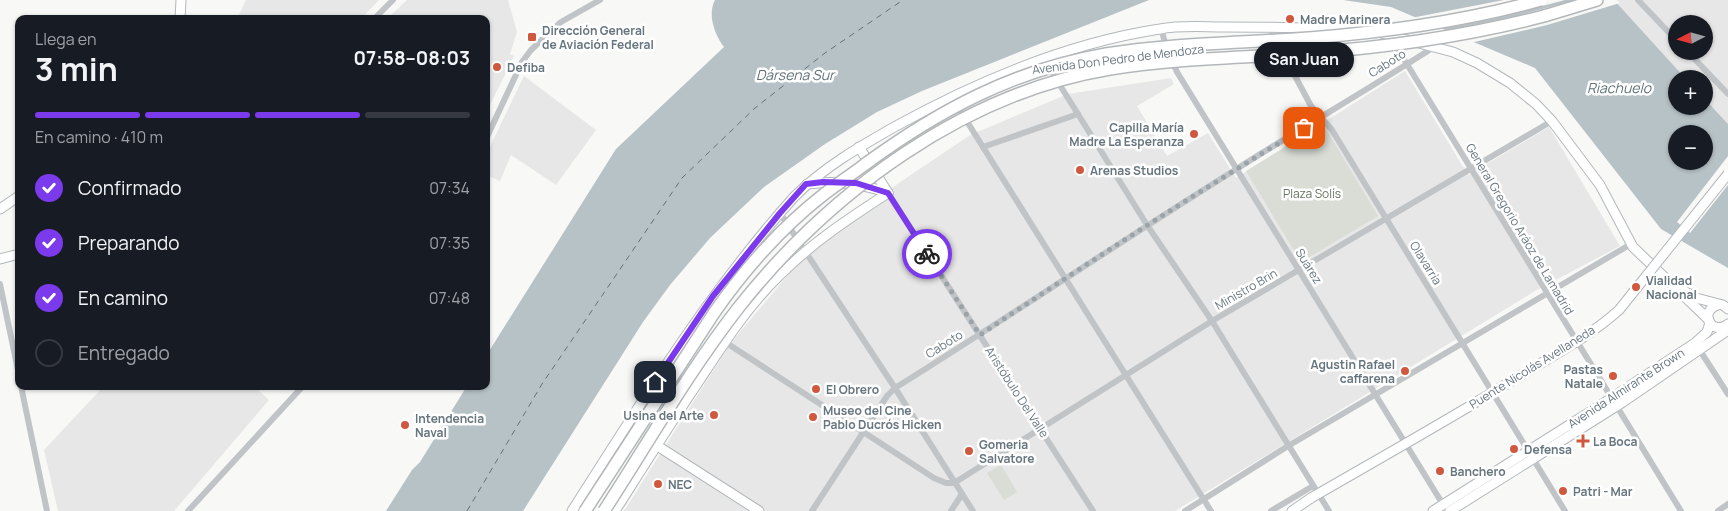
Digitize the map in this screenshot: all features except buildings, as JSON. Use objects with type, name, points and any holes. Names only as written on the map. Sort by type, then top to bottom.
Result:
[{"type":"highway","points":[[585,511],[727,294],[760,255],[822,196],[902,138],[955,106],[998,85],[1024,75],[1089,57],[1164,48],[1369,33],[1457,20],[1541,0]]},
{"type":"highway","points":[[604,511],[698,364],[739,308],[769,273],[811,229],[880,171],[928,139],[978,111],[1056,80],[1110,68],[1166,62],[1307,54],[1397,45],[1507,25],[1597,0]]},
{"type":"main road","points":[[180,15],[181,0]]},
{"type":"main road","name":"Avenida Don Pedro de Mendoza","points":[[572,511],[694,323],[735,267],[806,184],[835,161],[859,147],[976,85],[1043,59],[1128,34],[1161,28],[1268,27],[1341,29],[1388,35],[1434,46],[1471,60],[1498,74],[1529,98],[1552,121],[1604,190],[1631,244],[1709,322]]},
{"type":"main road","name":"Avenida Don Pedro de Mendoza","points":[[998,77],[1167,50],[1388,35]]},
{"type":"main road","name":"Aristóbulo Del Valle","points":[[859,147],[888,193]]},
{"type":"main road","name":"Puente Nicolás Avellaneda","points":[[1292,511],[1576,342],[1607,320],[1624,302],[1728,174]]},
{"type":"main road","points":[[806,184],[848,182],[872,187],[888,193]]},
{"type":"main road","points":[[615,511],[724,342],[763,293],[806,252],[863,209],[888,193]]},
{"type":"main road","points":[[0,209],[15,199]]},
{"type":"main road","points":[[0,259],[15,255]]},
{"type":"main road","name":"Avenida Don Pedro de Mendoza","points":[[1668,281],[1696,298],[1724,306]]},
{"type":"main road","name":"Avenida Almirante Brown","points":[[1450,511],[1616,407],[1697,347],[1707,332],[1710,310],[1724,306]]},
{"type":"main road","points":[[1709,322],[1716,327],[1726,328]]},
{"type":"main road","name":"Avenida Almirante Brown","points":[[1433,511],[1445,508],[1528,451],[1726,328]]},
{"type":"main road","points":[[656,445],[759,511]]},
{"type":"street","points":[[378,15],[393,0]]},
{"type":"street","points":[[490,130],[522,62],[531,50],[561,22],[600,0]]},
{"type":"street","points":[[1638,0],[1668,32]]},
{"type":"street","name":"Olavarría","points":[[1268,27],[1311,106],[1332,130],[1565,511]]},
{"type":"street","name":"Suárez","points":[[1161,28],[1167,50],[1177,72],[1445,508]]},
{"type":"street","name":"General Gregorio Aráoz de Lamadrid","points":[[1388,35],[1680,511]]},
{"type":"street","name":"Caboto","points":[[812,511],[894,388],[980,335],[1065,277],[1147,225],[1434,46]]},
{"type":"street","points":[[1043,59],[1147,225],[1212,322],[1329,511]]},
{"type":"street","points":[[1696,60],[1728,94]]},
{"type":"street","points":[[951,97],[1211,511]]},
{"type":"street","points":[[983,147],[1078,114]]},
{"type":"street","name":"Ministro Brin","points":[[955,482],[1126,374],[1552,121]]},
{"type":"street","name":"Aristóbulo Del Valle","points":[[888,193],[1093,511]]},
{"type":"street","points":[[780,213],[973,511]]},
{"type":"street","points":[[1185,511],[1288,446],[1631,244]]},
{"type":"street","points":[[0,284],[15,356]]},
{"type":"street","points":[[724,342],[934,478],[946,483],[955,482]]},
{"type":"street","points":[[1697,347],[1728,394]]},
{"type":"street","points":[[22,390],[47,511]]},
{"type":"street","points":[[188,511],[299,390]]},
{"type":"street","points":[[1271,511],[1313,486]]},
{"type":"street","points":[[951,511],[962,494]]},
{"type":"street","points":[[1718,511],[1728,504]]},
{"type":"shaded area","points":[[246,0],[379,0],[365,15],[239,15]]},
{"type":"shaded area","name":"Defiba","points":[[407,0],[508,0],[517,32],[510,54],[514,56],[490,105],[490,15],[391,15]]},
{"type":"shaded area","points":[[1614,0],[1728,0],[1728,124],[1713,108],[1713,70],[1678,70],[1669,60],[1713,60],[1713,15],[1668,15],[1668,59]]},
{"type":"shaded area","points":[[1405,71],[1468,175],[1549,127],[1620,246],[1535,291],[1175,511],[624,511],[730,344],[804,256],[890,189],[970,135],[1068,94],[1171,78],[1174,84],[1137,106],[1167,156],[1208,133],[1236,178]]},
{"type":"shaded area","points":[[524,76],[596,130],[556,185],[511,155],[500,181],[490,177],[490,147]]},
{"type":"shaded area","points":[[100,390],[258,390],[269,400],[174,511],[58,511],[44,450]]},
{"type":"green space","name":"Plaza Solís","points":[[1323,124],[1378,216],[1301,262],[1246,171]]},
{"type":"green space","points":[[1001,465],[1017,492],[1004,500],[987,473]]},
{"type":"water","name":"Dársena Sur","points":[[715,0],[1149,0],[922,91],[877,112],[825,144],[764,187],[710,238],[670,285],[643,322],[523,511],[386,511],[412,470],[420,462],[465,390],[490,390],[490,350],[616,149],[724,47],[713,25],[713,6]]},
{"type":"water","name":"Riachuelo","points":[[1343,0],[1614,0],[1678,70],[1668,70],[1668,115],[1713,115],[1713,108],[1728,124],[1728,268],[1661,229],[1535,68],[1391,7]]},
{"type":"pier","points":[[1504,0],[1565,0],[1496,18],[1437,29],[1411,18]]},
{"type":"pier","points":[[1575,0],[1617,0],[1620,3],[1547,25],[1470,43],[1442,31],[1506,19]]},
{"type":"pier","points":[[1728,156],[1728,185],[1690,233],[1677,222]]},
{"type":"ferry route","points":[[467,511],[542,384],[682,178],[755,108],[825,53],[903,0]]},
{"type":"way so far","points":[[927,254],[980,335],[1065,277],[1304,128]]},
{"type":"place","name":"Madre Marinera","points":[[1290,19]]},
{"type":"place","name":"Dirección General de Aviación Federal","points":[[532,37]]},
{"type":"place","name":"Defiba","points":[[497,67]]},
{"type":"place","name":"San Juan","points":[[1304,128]]},
{"type":"place","name":"Capilla María Madre La Esperanza","points":[[1194,134]]},
{"type":"place","name":"Arenas Studios","points":[[1080,170]]},
{"type":"place","name":"Vialidad Nacional","points":[[1636,287]]},
{"type":"place","name":"Agustin Rafael caffarena","points":[[1405,371]]},
{"type":"place","name":"Pastas Natale","points":[[1613,376]]},
{"type":"place","name":"El Obrero","points":[[816,389]]},
{"type":"place","name":"Usina del Arte","points":[[714,415]]},
{"type":"place","name":"Museo del Cine Pablo Ducrós Hicken","points":[[813,417]]},
{"type":"place","name":"Intendencia Naval","points":[[405,425]]},
{"type":"place","name":"La Boca","points":[[1583,441]]},
{"type":"place","name":"Defensa","points":[[1514,449]]},
{"type":"place","name":"Gomeria Salvatore","points":[[969,451]]},
{"type":"place","name":"Banchero","points":[[1440,471]]},
{"type":"place","name":"NEC","points":[[658,484]]},
{"type":"place","name":"Patri - Mar","points":[[1563,491]]},
{"type":"route","points":[[655,382],[694,323],[735,267],[806,184],[823,182],[856,183],[888,193],[927,254]]}]
